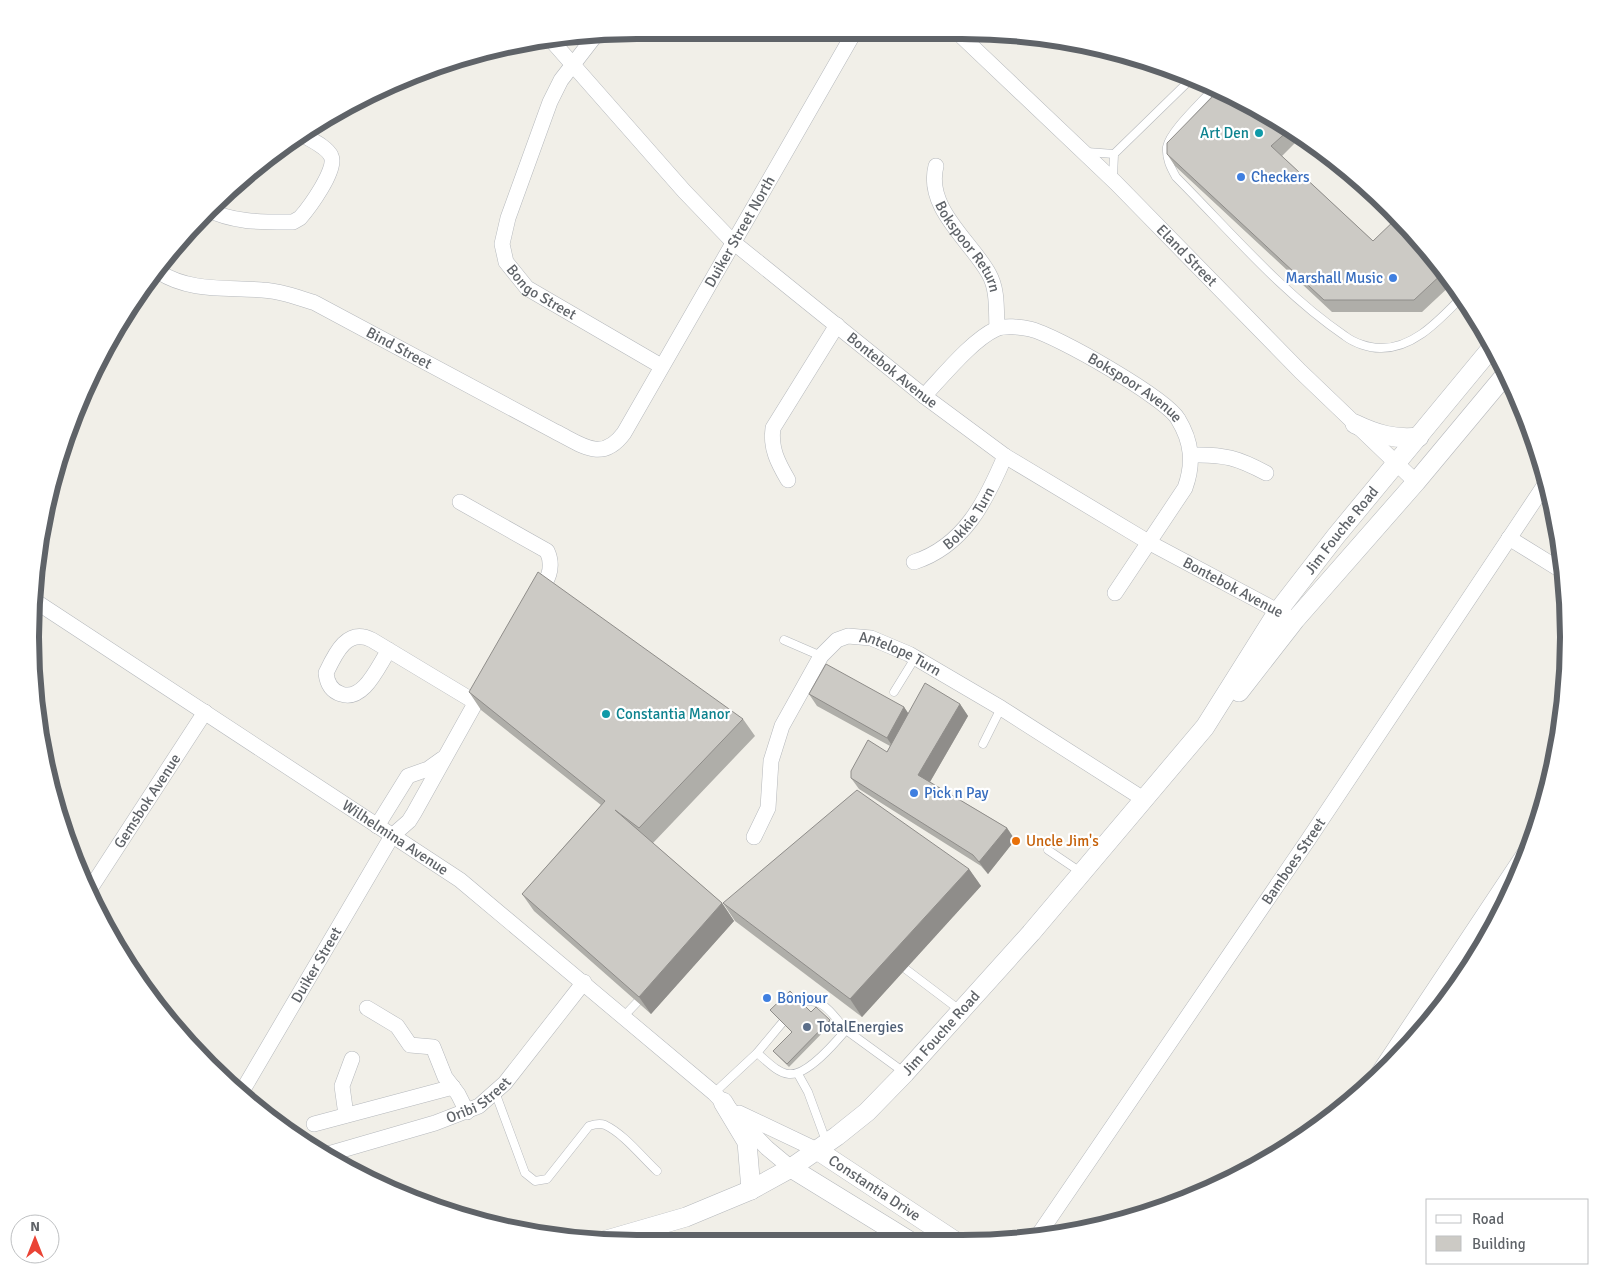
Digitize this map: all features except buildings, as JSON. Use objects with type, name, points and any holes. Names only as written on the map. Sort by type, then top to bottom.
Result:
[{"type":"street","name":"Duiker Street North","points":[[624,433],[849,39]]},
{"type":"street","name":"Eland Street","points":[[964,39],[1080,151],[1116,183],[1300,371],[1416,482]]},
{"type":"street","name":"Bongo Street","points":[[592,41],[574,65],[560,80],[550,102],[508,218],[502,244],[506,262],[527,288],[661,366]]},
{"type":"street","name":"Bontebok Avenue","points":[[555,45],[684,191],[733,242],[924,396],[1005,456],[1150,543],[1296,620]]},
{"type":"street","points":[[215,213],[227,218],[240,220],[293,222],[300,218],[330,173],[333,162],[330,154],[308,138]]},
{"type":"street","name":"Bokspoor Return","points":[[936,166],[933,179],[934,187],[941,204],[961,238],[990,275],[995,291],[997,328]]},
{"type":"street","name":"Bind Street","points":[[162,273],[188,285],[222,289],[271,291],[288,294],[315,303],[590,449],[608,448],[617,442],[624,433]]},
{"type":"street","points":[[788,480],[774,452],[771,441],[773,428],[837,325]]},
{"type":"street","points":[[924,396],[964,353],[997,328]]},
{"type":"street","name":"Bokspoor Avenue","points":[[997,328],[1031,330],[1063,344],[1151,395],[1178,418],[1192,455],[1190,474],[1185,488],[1115,593]]},
{"type":"street","name":"Jim Fouche Road","points":[[1205,727],[1278,611],[1488,352]]},
{"type":"street","name":"Jim Fouche Road","points":[[625,1235],[686,1217],[751,1190],[791,1168],[867,1112],[961,1011],[1082,873],[1205,727],[1257,670],[1296,620],[1416,482],[1502,379]]},
{"type":"street","points":[[1355,424],[1381,435],[1400,438],[1419,437]]},
{"type":"street","points":[[1192,455],[1225,455],[1242,460],[1266,474]]},
{"type":"street","name":"Bokkie Turn","points":[[914,562],[931,557],[966,528],[994,484],[1005,456]]},
{"type":"street","name":"Bamboes Street","points":[[1042,1230],[1308,840],[1542,490]]},
{"type":"street","points":[[460,502],[547,551],[551,568],[549,577],[529,610]]},
{"type":"street","points":[[1509,538],[1556,567]]},
{"type":"street","name":"Wilhelmina Avenue","points":[[40,604],[460,880],[584,982],[723,1101],[767,1148],[791,1168]]},
{"type":"street","name":"Antelope Turn","points":[[754,837],[768,808],[771,761],[775,745],[800,691],[822,656],[837,640],[859,636],[882,641],[915,658],[1001,708],[1145,800]]},
{"type":"street","points":[[389,650],[475,702]]},
{"type":"street","name":"Duiker Street","points":[[245,1089],[392,836],[411,818],[495,668]]},
{"type":"street","name":"Gemsbok Avenue","points":[[93,885],[205,712]]},
{"type":"street","points":[[377,826],[408,776],[428,769],[445,756]]},
{"type":"street","points":[[1389,1056],[1513,870]]},
{"type":"street","name":"Oribi Street","points":[[334,1152],[467,1112],[479,1106],[495,1092],[532,1050],[584,982]]},
{"type":"street","points":[[367,1008],[397,1026],[410,1045],[432,1047],[445,1077],[467,1112]]},
{"type":"street","points":[[346,1115],[342,1086],[352,1059]]},
{"type":"street","points":[[314,1124],[453,1087]]},
{"type":"street","points":[[723,1101],[747,1142],[751,1190]]},
{"type":"street","name":"Wilhelmina Avenue","points":[[723,1101],[822,1147]]},
{"type":"street","name":"Constantia Drive","points":[[822,1147],[947,1235]]},
{"type":"street","name":"Constantia Drive","points":[[791,1168],[900,1235]]},
{"type":"lane","points":[[1116,183],[1112,169],[1114,154],[1187,83]]},
{"type":"lane","points":[[1210,92],[1170,138],[1167,154],[1169,164],[1176,177],[1291,292],[1346,337],[1365,346],[1381,348],[1401,345],[1423,334],[1457,302]]},
{"type":"lane","points":[[1080,151],[1114,154]]},
{"type":"lane","points":[[784,640],[822,656]]},
{"type":"lane","points":[[894,692],[915,658]]},
{"type":"lane","points":[[983,744],[1001,708]]},
{"type":"lane","points":[[1048,850],[1082,873]]},
{"type":"lane","points":[[893,959],[904,962],[961,1011]]},
{"type":"lane","points":[[895,972],[904,962]]},
{"type":"lane","points":[[624,1016],[648,990]]},
{"type":"lane","points":[[801,1003],[811,1000],[821,1003],[846,1030],[905,1073]]},
{"type":"lane","points":[[723,1101],[757,1053],[782,1023]]},
{"type":"lane","points":[[757,1053],[774,1068],[788,1074],[798,1074],[832,1046],[846,1030]]},
{"type":"lane","points":[[798,1074],[808,1092],[822,1147]]},
{"type":"lane","points":[[495,1092],[525,1174],[535,1181],[547,1179],[589,1126],[596,1124],[604,1124],[616,1132],[657,1171]]},
{"type":"place","name":"Art Den","points":[[1259,133]]},
{"type":"place","name":"Checkers","points":[[1241,177]]},
{"type":"place","name":"Marshall Music","points":[[1393,278]]},
{"type":"place","name":"Constantia Manor","points":[[606,714]]},
{"type":"place","name":"Pick n Pay","points":[[914,793]]},
{"type":"place","name":"Uncle Jim's","points":[[1016,841]]},
{"type":"place","name":"Bonjour","points":[[767,998]]},
{"type":"place","name":"TotalEnergies","points":[[807,1027]]}]
